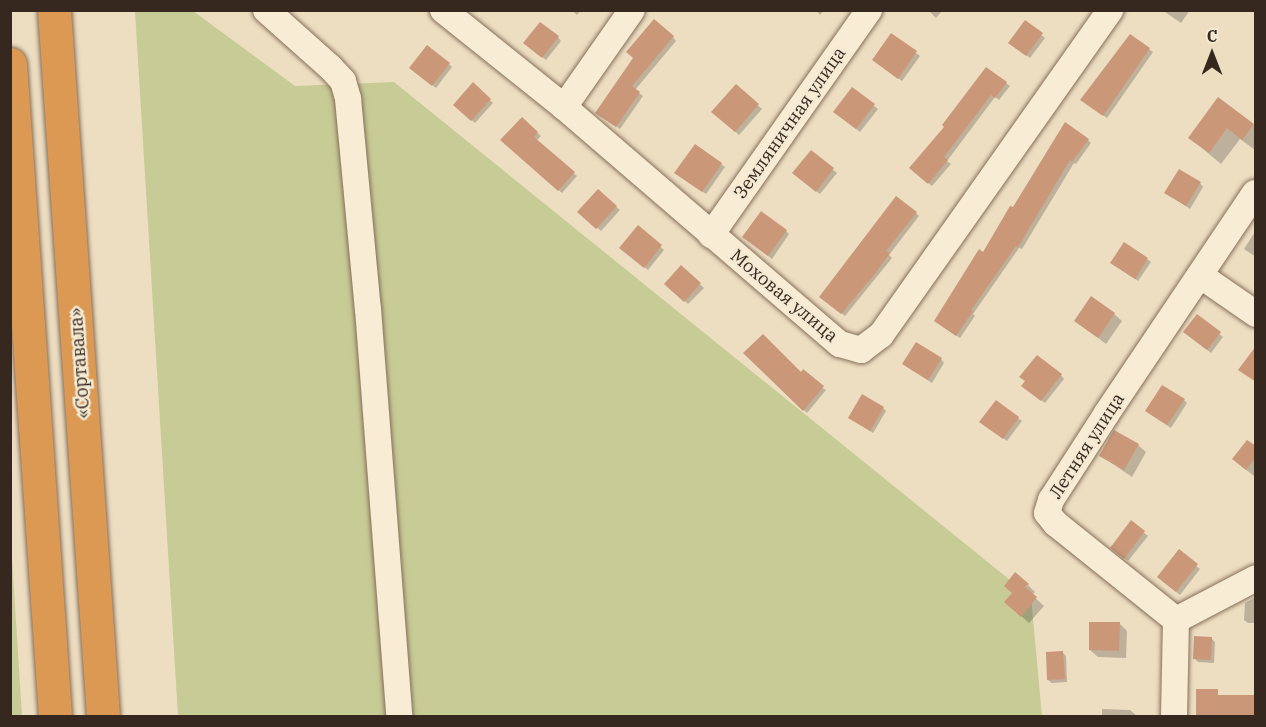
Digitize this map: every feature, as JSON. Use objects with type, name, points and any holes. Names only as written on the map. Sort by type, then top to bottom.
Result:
[{"type":"highway","name":"«Сортавала»","points":[[54,10],[103,717]]},
{"type":"highway","points":[[10,64],[56,717]]},
{"type":"street","points":[[266,10],[343,81],[348,99],[368,309],[399,717]]},
{"type":"street","name":"Моховая улица","points":[[443,10],[564,107],[840,344],[861,350],[881,335],[1110,10]]},
{"type":"street","points":[[564,107],[632,10]]},
{"type":"street","name":"Земляничная улица","points":[[711,235],[869,10]]},
{"type":"street","points":[[1255,193],[1201,276],[1256,314]]},
{"type":"street","name":"Летняя улица","points":[[1176,620],[1056,524],[1047,513],[1051,500],[1101,423],[1201,276]]},
{"type":"street","points":[[1174,717],[1176,620],[1256,578]]},
{"type":"green space","points":[[135,11],[193,11],[295,86],[394,82],[1031,597],[1042,716],[178,716]]},
{"type":"green space","points":[[11,543],[22,716],[11,716]]},
{"type":"building","points":[[654,19],[674,36],[632,86],[640,92],[616,127],[595,113],[633,58],[626,52]]},
{"type":"building","points":[[1025,20],[1043,33],[1026,56],[1008,43]]},
{"type":"building","points":[[540,22],[559,36],[542,58],[523,43]]},
{"type":"building","points":[[891,33],[917,51],[898,79],[872,60]]},
{"type":"building","points":[[1130,34],[1150,48],[1103,116],[1080,100]]},
{"type":"building","points":[[427,45],[450,63],[432,86],[409,68]]},
{"type":"building","points":[[986,67],[1007,82],[995,98],[991,95],[944,157],[948,160],[928,184],[909,168],[944,127],[942,125]]},
{"type":"building","points":[[473,82],[491,99],[471,121],[453,105]]},
{"type":"building","points":[[736,84],[759,104],[735,132],[711,112]]},
{"type":"building","points":[[852,87],[875,104],[856,129],[833,112]]},
{"type":"building","points":[[1218,97],[1254,124],[1242,140],[1227,128],[1209,153],[1188,138]]},
{"type":"building","points":[[522,117],[538,132],[534,137],[575,172],[558,191],[500,140]]},
{"type":"building","points":[[1065,122],[1089,139],[1072,162],[1070,160],[1018,247],[1016,246],[971,310],[973,311],[956,336],[934,321],[979,249],[983,252],[1010,206],[1013,207]]},
{"type":"building","points":[[695,144],[722,163],[702,192],[674,173]]},
{"type":"building","points":[[811,150],[834,168],[816,192],[792,173]]},
{"type":"building","points":[[1179,169],[1201,182],[1186,206],[1164,193]]},
{"type":"building","points":[[598,189],[617,206],[596,229],[577,212]]},
{"type":"building","points":[[896,196],[917,212],[886,251],[890,253],[874,275],[841,314],[819,297]]},
{"type":"building","points":[[761,211],[787,230],[768,256],[742,237]]},
{"type":"building","points":[[638,225],[662,245],[644,268],[619,248]]},
{"type":"building","points":[[1124,242],[1148,258],[1135,279],[1110,263]]},
{"type":"building","points":[[681,265],[701,283],[684,302],[664,284]]},
{"type":"building","points":[[1091,296],[1115,313],[1098,338],[1074,321]]},
{"type":"building","points":[[1197,314],[1221,332],[1207,350],[1183,332]]},
{"type":"building","points":[[763,334],[801,372],[803,369],[824,386],[803,411],[743,353]]},
{"type":"building","points":[[916,342],[942,358],[928,380],[902,364]]},
{"type":"building","points":[[1256,346],[1256,382],[1238,370]]},
{"type":"building","points":[[1037,355],[1062,374],[1041,401],[1021,386],[1025,381],[1019,377]]},
{"type":"building","points":[[1162,385],[1185,399],[1167,425],[1145,411]]},
{"type":"building","points":[[862,394],[884,407],[870,431],[848,418]]},
{"type":"building","points":[[996,400],[1019,417],[1003,439],[979,422]]},
{"type":"building","points":[[1114,430],[1139,444],[1124,470],[1099,456]]},
{"type":"building","points":[[1247,440],[1256,446],[1256,457],[1246,470],[1232,459]]},
{"type":"building","points":[[1131,520],[1145,531],[1124,559],[1110,548]]},
{"type":"building","points":[[1179,549],[1198,564],[1176,592],[1157,577]]},
{"type":"building","points":[[1015,572],[1029,584],[1025,587],[1037,597],[1021,617],[1004,602],[1012,593],[1004,586]]},
{"type":"building","points":[[1089,622],[1120,622],[1119,651],[1089,650]]},
{"type":"building","points":[[1194,636],[1212,637],[1211,660],[1193,659]]},
{"type":"building","points":[[1063,651],[1065,679],[1047,680],[1046,652]]},
{"type":"building","points":[[1196,689],[1218,689],[1218,695],[1256,695],[1256,717],[1196,717]]}]
